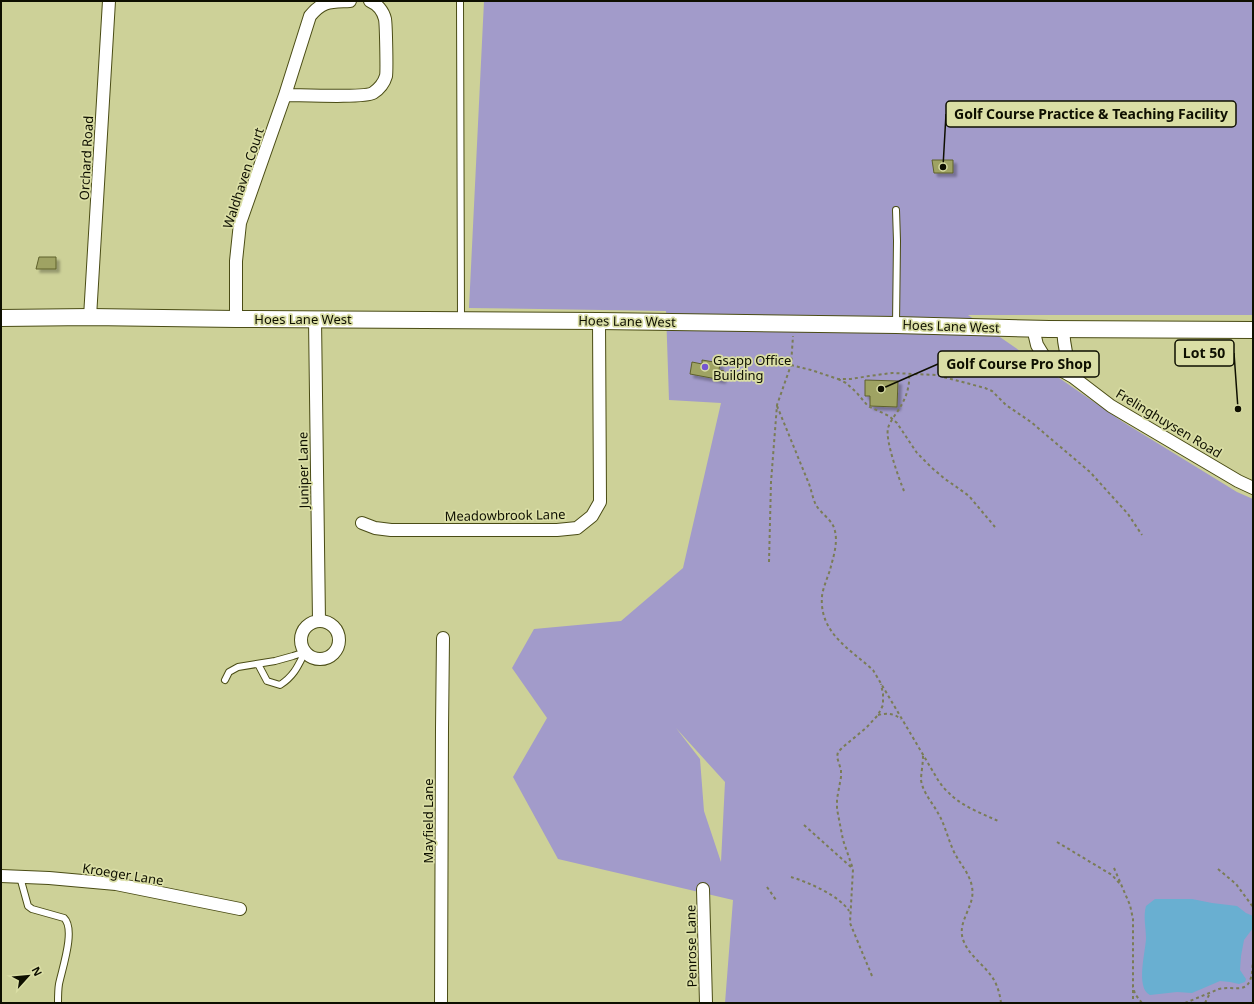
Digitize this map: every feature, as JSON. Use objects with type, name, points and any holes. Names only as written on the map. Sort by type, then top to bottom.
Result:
[{"type":"street","name":"Orchard Road","points":[[90,317],[109,1]]},
{"type":"street","name":"Waldhaven Court","points":[[236,319],[236,261],[240,223],[285,95],[310,16],[317,7],[326,3],[350,1]]},
{"type":"street","points":[[285,95],[360,96],[372,94],[381,86],[386,75],[385,18],[381,9],[370,1]]},
{"type":"street","name":"Hoes Lane West","points":[[1,318],[461,319],[795,323],[1063,329],[1253,330]]},
{"type":"street","name":"Juniper Lane","points":[[315,319],[319,621]]},
{"type":"street","name":"Meadowbrook Lane","points":[[362,523],[375,528],[391,530],[557,530],[577,528],[592,516],[600,502],[599,321]]},
{"type":"street","name":"Frelinghuysen Road","points":[[1033,328],[1037,345],[1048,363],[1073,377],[1111,406],[1238,481],[1253,488]]},
{"type":"street","points":[[1063,329],[1063,341],[1067,362],[1073,377]]},
{"type":"street","points":[[323,621],[335,628],[339,641],[335,652],[321,659],[313,657],[305,652],[301,643],[302,635],[305,628],[310,624],[323,621]]},
{"type":"street","name":"Mayfield Lane","points":[[441,1003],[443,638]]},
{"type":"street","name":"Kroeger Lane","points":[[1,876],[49,878],[116,884],[240,908]]},
{"type":"street","name":"Penrose Lane","points":[[703,889],[706,1003]]},
{"type":"lane","points":[[460,1],[461,319]]},
{"type":"lane","points":[[896,210],[896,325]]},
{"type":"lane","points":[[258,664],[267,681],[280,685],[298,668],[305,652]]},
{"type":"lane","points":[[225,680],[229,672],[238,667],[258,664],[305,652]]},
{"type":"lane","points":[[20,877],[28,906],[32,909],[64,918],[69,925],[67,952],[59,986],[58,1003]]},
{"type":"path","points":[[769,562],[771,482],[777,406],[791,365],[795,323]]},
{"type":"path","points":[[791,365],[811,370],[846,383],[868,406],[893,419],[917,452],[932,468],[969,496],[995,527]]},
{"type":"path","points":[[838,379],[851,379],[892,373],[936,375],[946,376],[992,391],[1006,405],[1031,422],[1090,472],[1128,514],[1142,535]]},
{"type":"path","points":[[904,492],[896,472],[888,436],[888,429],[903,403],[908,390],[909,374]]},
{"type":"path","points":[[777,406],[808,480],[817,506],[832,523],[835,531],[836,540],[834,553],[822,595],[822,607],[827,624],[834,636],[848,650],[862,659],[873,670],[938,780],[947,792],[956,800],[998,821]]},
{"type":"path","points":[[872,976],[850,923],[853,869],[843,840],[837,808],[841,770],[837,757],[838,752],[866,728],[878,715],[883,705],[884,694],[880,681]]},
{"type":"path","points":[[878,715],[885,713],[892,714],[903,721]]},
{"type":"path","points":[[923,755],[921,780],[924,790],[938,813],[955,853],[972,884],[973,893],[971,903],[964,916],[961,930],[964,942],[972,955],[994,980],[1001,1003]]},
{"type":"path","points":[[804,825],[853,869]]},
{"type":"path","points":[[1057,842],[1112,875],[1123,888]]},
{"type":"path","points":[[1114,868],[1130,905],[1133,919],[1133,1003]]},
{"type":"path","points":[[1218,869],[1236,884],[1253,907]]},
{"type":"path","points":[[791,877],[817,888],[840,901],[846,905],[850,912]]},
{"type":"path","points":[[767,887],[776,900]]},
{"type":"path","points":[[1185,1003],[1225,987],[1246,987],[1250,982],[1253,961]]},
{"type":"path","points":[[1133,987],[1135,994],[1142,1003]]},
{"type":"path","points":[[1205,1003],[1211,992]]},
{"type":"shaded area","points":[[484,1],[1253,1],[1253,315],[968,315],[1123,422],[1237,492],[1253,499],[1253,1003],[725,1003],[733,900],[558,859],[513,777],[547,718],[512,668],[534,629],[621,621],[683,568],[721,403],[669,400],[666,311],[469,308]],"holes":[[[676,728],[725,782],[721,862],[704,811],[700,759]]]},
{"type":"water","points":[[1155,899],[1192,899],[1237,906],[1253,916],[1253,928],[1244,940],[1241,956],[1240,970],[1246,979],[1245,982],[1239,984],[1220,981],[1192,993],[1177,992],[1150,995],[1143,985],[1142,977],[1146,938],[1145,910],[1146,906]]},
{"type":"building","points":[[932,160],[953,160],[953,173],[934,173]]},
{"type":"building","points":[[39,257],[56,257],[56,269],[36,269]]},
{"type":"building","name":"Gsapp Office Building","points":[[702,360],[720,363],[719,370],[724,371],[722,380],[690,374],[692,362],[702,364]]},
{"type":"building","points":[[865,380],[898,381],[897,407],[870,406],[870,396],[865,396]]},
{"type":"place","name":"Golf Course Practice & Teaching Facility","points":[[943,167]]},
{"type":"place","name":"Gsapp Office Building","points":[[705,367]]},
{"type":"place","name":"Golf Course Pro Shop","points":[[881,389]]},
{"type":"place","name":"Lot 50","points":[[1238,409]]}]
